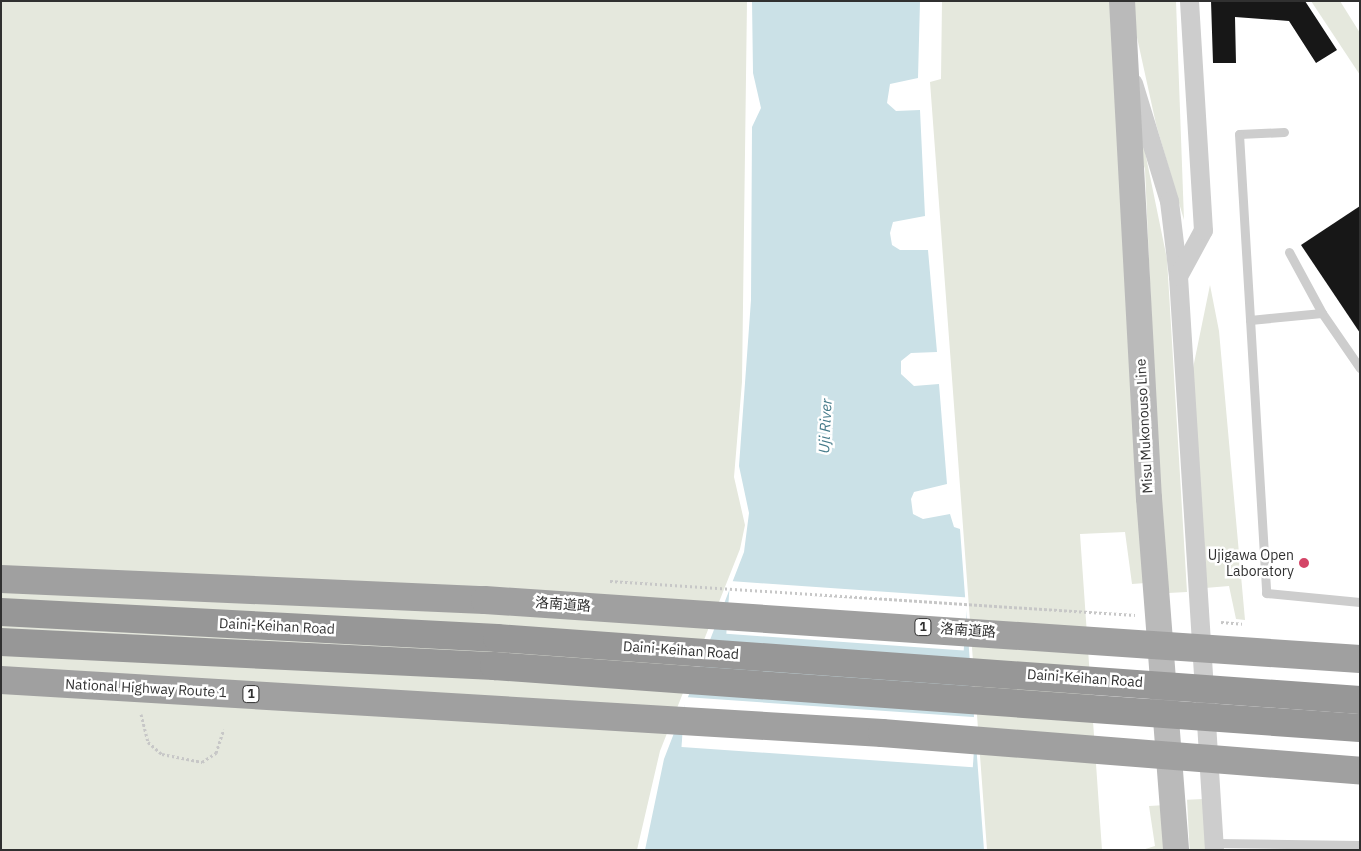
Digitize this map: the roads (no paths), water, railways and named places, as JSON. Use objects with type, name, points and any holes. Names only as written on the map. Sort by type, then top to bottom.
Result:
[{"type":"highway","name":"洛南道路","points":[[1,579],[485,600],[1360,658]]},
{"type":"highway","name":"Daini-Keihan Road","points":[[1,612],[497,638],[1360,700]]},
{"type":"highway","name":"Daini-Keihan Road","points":[[1,642],[504,667],[1360,728]]},
{"type":"highway","name":"National Highway Route 1","points":[[1,680],[500,708],[1360,771]]},
{"type":"main road","name":"Misu Mukonouso Line","points":[[1122,1],[1148,489],[1176,850]]},
{"type":"street","points":[[1178,276],[1202,230],[1189,1]]},
{"type":"street","points":[[1125,59],[1169,201],[1178,276],[1214,847]]},
{"type":"lane","points":[[1284,132],[1239,134],[1266,593],[1360,602]]},
{"type":"lane","points":[[1289,252],[1322,313],[1360,368]]},
{"type":"lane","points":[[1250,320],[1322,313]]},
{"type":"lane","points":[[1214,847],[1360,844]]},
{"type":"water","name":"Uji River","points":[[752,1],[920,1],[918,78],[890,84],[887,103],[896,111],[920,110],[925,216],[893,222],[890,233],[892,245],[900,250],[928,250],[937,352],[911,353],[901,361],[901,374],[914,386],[939,384],[947,484],[914,492],[911,499],[913,514],[923,519],[950,514],[954,527],[960,529],[984,850],[645,850],[664,759],[744,552],[749,513],[739,466],[751,300],[752,127],[761,108],[753,73]]},
{"type":"place","name":"Ujigawa Open Laboratory","points":[[1304,563]]}]
